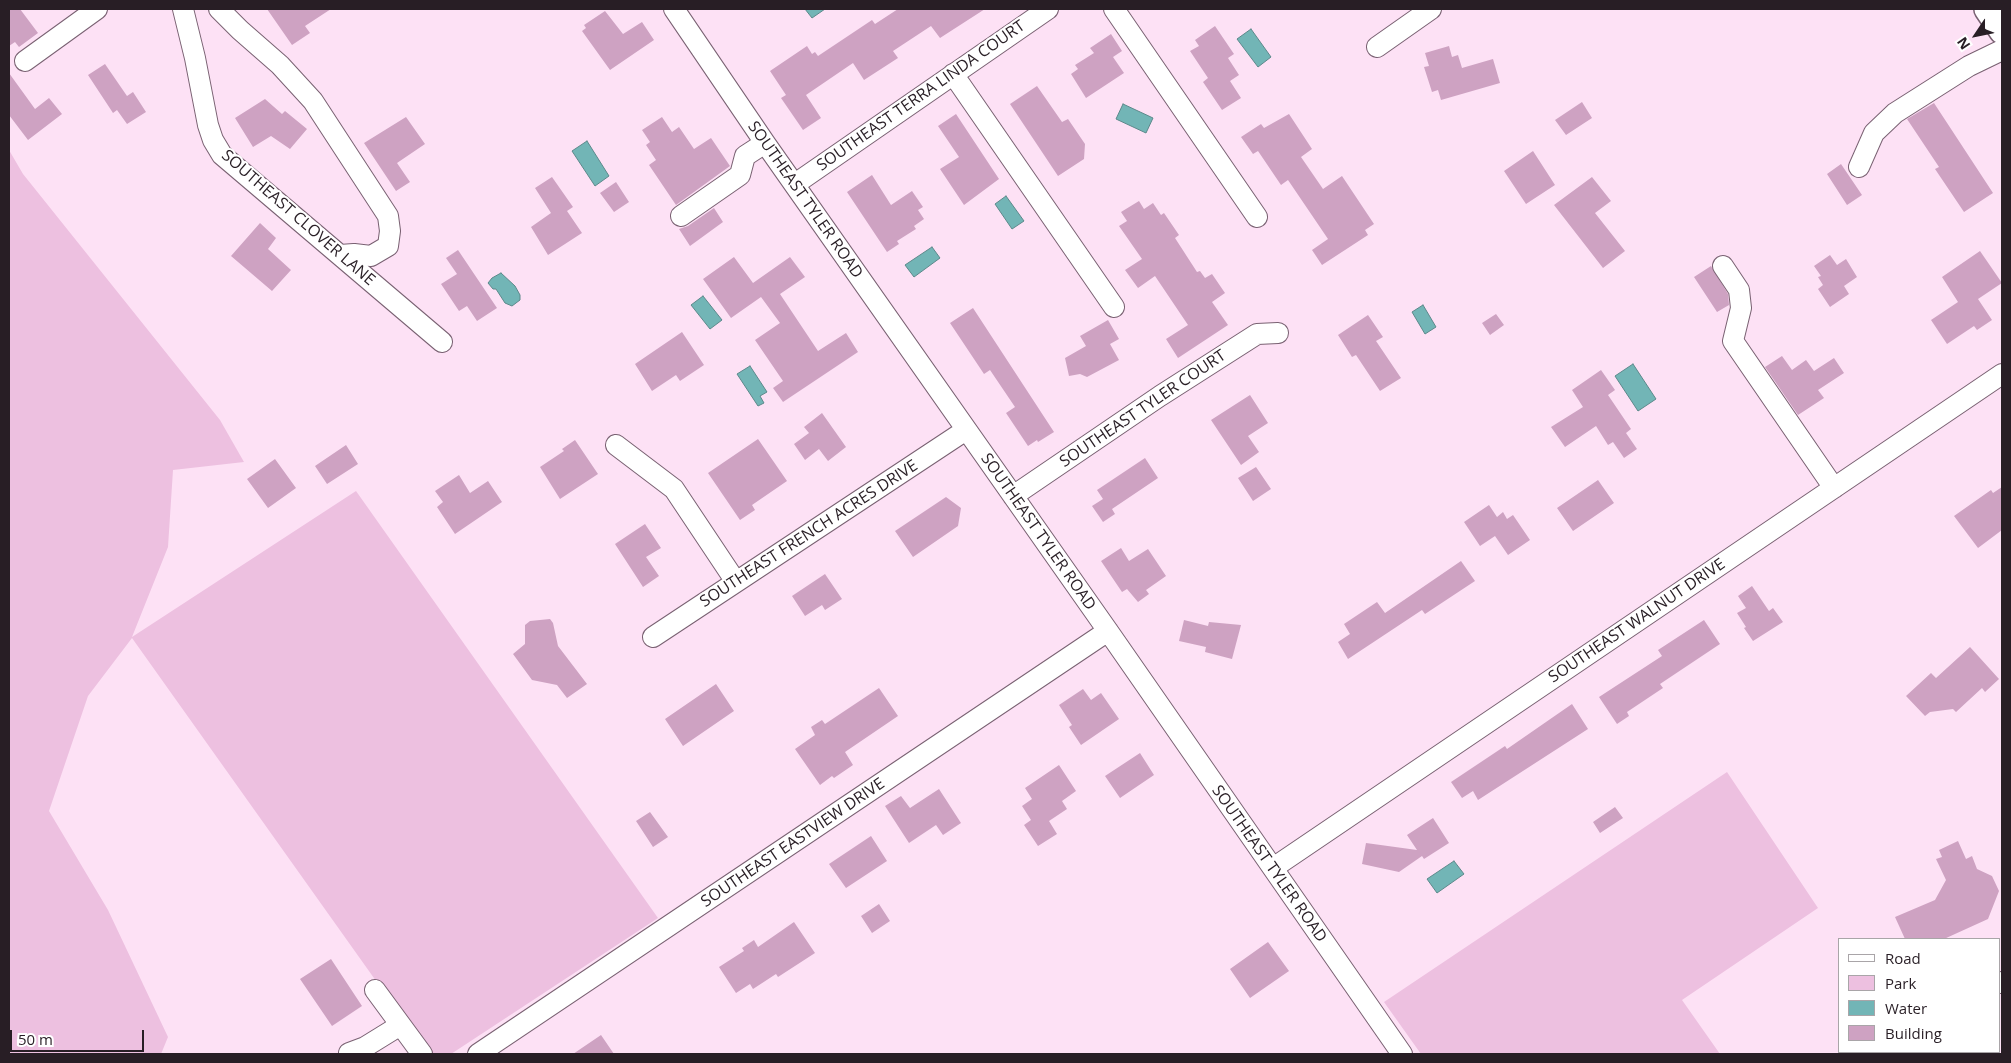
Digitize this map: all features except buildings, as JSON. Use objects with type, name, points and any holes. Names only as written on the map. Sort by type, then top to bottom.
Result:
[{"type":"main road","points":[[1987,9],[2002,31]]},
{"type":"street","points":[[25,61],[97,9]]},
{"type":"street","name":"SOUTHEAST CLOVER LANE","points":[[183,9],[208,125],[213,140],[222,156],[442,342]]},
{"type":"street","points":[[219,9],[280,65],[313,101],[388,216],[390,231],[388,246],[371,256],[340,255]]},
{"type":"street","name":"SOUTHEAST TYLER ROAD","points":[[674,9],[765,143],[1402,1054]]},
{"type":"street","name":"SOUTHEAST TERRA LINDA COURT","points":[[795,184],[1048,9]]},
{"type":"street","points":[[1114,9],[1257,217]]},
{"type":"street","points":[[1377,47],[1431,9]]},
{"type":"street","points":[[1859,167],[1874,133],[1895,113],[1969,66],[2002,50]]},
{"type":"street","points":[[953,74],[1114,307]]},
{"type":"street","points":[[681,216],[740,175],[745,156],[765,143]]},
{"type":"street","points":[[1723,266],[1739,290],[1741,308],[1733,341],[1834,488]]},
{"type":"street","name":"SOUTHEAST TYLER COURT","points":[[1013,496],[1160,396],[1258,334],[1278,333]]},
{"type":"street","name":"SOUTHEAST WALNUT DRIVE","points":[[1272,868],[2002,374]]},
{"type":"street","name":"SOUTHEAST FRENCH ACRES DRIVE","points":[[653,637],[966,430]]},
{"type":"street","points":[[616,445],[674,489],[736,582]]},
{"type":"street","name":"SOUTHEAST EASTVIEW DRIVE","points":[[478,1054],[1108,631]]},
{"type":"street","points":[[375,990],[399,1026],[422,1054]]},
{"type":"street","points":[[350,1053],[365,1047],[399,1026]]},
{"type":"green space","points":[[9,150],[23,174],[220,420],[244,462],[173,470],[168,547],[132,637],[356,491],[658,918],[451,1054],[428,1054],[132,638],[88,696],[49,811],[108,910],[168,1037],[161,1054],[9,1054]]},
{"type":"green space","points":[[1727,772],[1818,908],[1682,1000],[1720,1054],[1421,1054],[1384,1002]]},
{"type":"water","points":[[805,9],[825,9],[812,18]]},
{"type":"water","points":[[1251,29],[1271,57],[1258,67],[1237,39]]},
{"type":"water","points":[[1123,104],[1153,118],[1146,133],[1116,119]]},
{"type":"water","points":[[587,141],[609,176],[595,186],[572,151]]},
{"type":"water","points":[[1006,196],[1024,221],[1012,229],[995,204]]},
{"type":"water","points":[[932,247],[940,258],[914,277],[905,265]]},
{"type":"water","points":[[501,273],[515,286],[520,295],[520,300],[512,306],[505,303],[496,289],[493,289],[488,283],[492,278]]},
{"type":"water","points":[[703,296],[722,320],[710,329],[691,305]]},
{"type":"water","points":[[1423,305],[1436,327],[1425,334],[1412,312]]},
{"type":"water","points":[[1633,364],[1656,399],[1638,411],[1615,376]]},
{"type":"water","points":[[750,366],[767,392],[760,396],[764,403],[758,406],[737,374]]},
{"type":"water","points":[[1454,861],[1464,874],[1437,893],[1427,879]]}]
